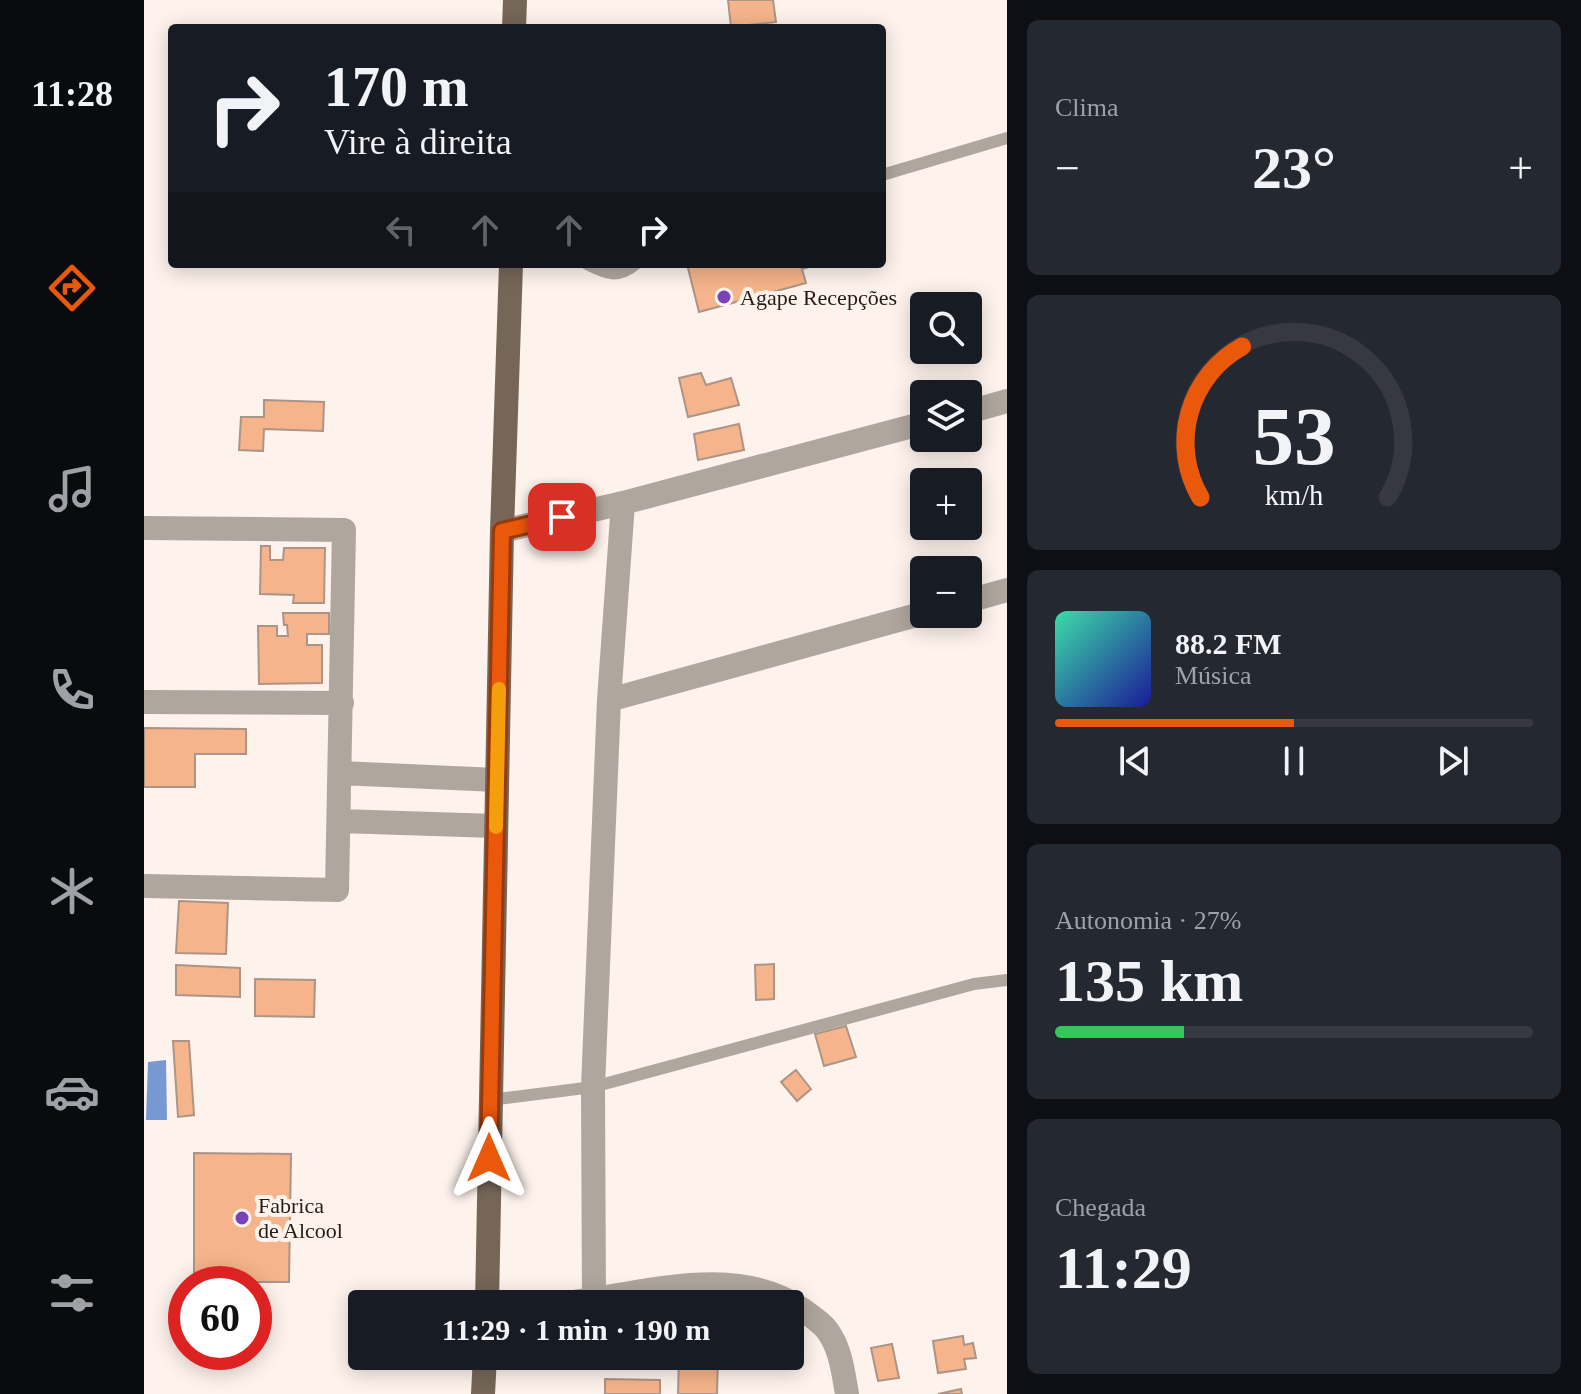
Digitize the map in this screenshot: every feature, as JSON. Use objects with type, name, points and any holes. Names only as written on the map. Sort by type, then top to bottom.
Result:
[{"type":"main road","points":[[514,24],[515,0]]},
{"type":"main road","points":[[487,1290],[502,531],[511,268]]},
{"type":"main road","points":[[483,1394],[484,1370]]},
{"type":"street","points":[[982,408],[1007,401]]},
{"type":"street","points":[[502,531],[623,503],[910,427]]},
{"type":"street","points":[[594,1290],[593,1087],[609,700],[623,503]]},
{"type":"street","points":[[144,528],[344,530],[337,890],[144,886]]},
{"type":"street","points":[[982,597],[1007,590]]},
{"type":"street","points":[[609,700],[910,617]]},
{"type":"street","points":[[144,702],[342,703]]},
{"type":"street","points":[[340,773],[497,780]]},
{"type":"street","points":[[339,821],[496,826]]},
{"type":"street","points":[[655,1290],[688,1284],[741,1286],[757,1290]]},
{"type":"street","points":[[804,1311],[827,1330],[839,1353],[847,1394]]},
{"type":"lane","points":[[886,174],[1007,138]]},
{"type":"lane","points":[[596,268],[610,274],[625,273],[631,268]]},
{"type":"lane","points":[[490,1100],[593,1087],[974,984],[1007,980]]},
{"type":"water","points":[[166,1060],[167,1120],[146,1120],[148,1062]]},
{"type":"building","points":[[728,0],[773,0],[776,22],[731,24]]},
{"type":"building","name":"Agape Recepções","points":[[688,268],[805,268],[802,269],[806,283],[699,312]]},
{"type":"building","points":[[701,373],[706,385],[731,378],[739,405],[688,417],[679,378]]},
{"type":"building","points":[[264,400],[324,402],[323,431],[264,429],[263,451],[239,450],[241,417],[264,417]]},
{"type":"building","points":[[739,424],[744,450],[698,460],[694,434]]},
{"type":"building","points":[[261,546],[270,546],[270,560],[283,560],[284,548],[325,548],[324,603],[293,603],[294,595],[260,594]]},
{"type":"building","points":[[283,613],[329,613],[329,634],[307,634],[307,645],[322,645],[322,683],[259,684],[258,626],[277,626],[277,636],[288,636]]},
{"type":"building","points":[[144,728],[246,729],[246,754],[195,754],[195,787],[144,787]]},
{"type":"building","points":[[179,901],[228,903],[226,954],[176,953]]},
{"type":"building","points":[[774,964],[774,999],[756,1000],[755,965]]},
{"type":"building","points":[[176,965],[240,968],[240,997],[176,995]]},
{"type":"building","points":[[255,979],[315,980],[314,1017],[255,1016]]},
{"type":"building","points":[[846,1026],[856,1057],[824,1066],[815,1034]]},
{"type":"building","points":[[173,1041],[189,1041],[194,1115],[178,1117]]},
{"type":"building","points":[[796,1070],[811,1089],[797,1101],[781,1082]]},
{"type":"building","name":"Fabrica de Alcool","points":[[194,1153],[291,1154],[289,1282],[272,1282],[272,1266],[194,1266]]},
{"type":"building","points":[[963,1336],[964,1345],[973,1343],[976,1358],[964,1359],[966,1369],[938,1373],[933,1341]]},
{"type":"building","points":[[892,1344],[899,1378],[878,1381],[871,1348]]},
{"type":"building","points":[[679,1370],[718,1370],[717,1394],[678,1394]]},
{"type":"building","points":[[605,1379],[660,1380],[660,1394],[605,1394]]},
{"type":"building","points":[[961,1389],[962,1394],[938,1394]]},
{"type":"slow traffic","points":[[496,827],[499,689]]},
{"type":"place","name":"Agape Recepções","points":[[724,297]]},
{"type":"place","name":"Fabrica de Alcool","points":[[242,1218]]},
{"type":"route","points":[[489,1158],[502,531],[562,517]]}]
